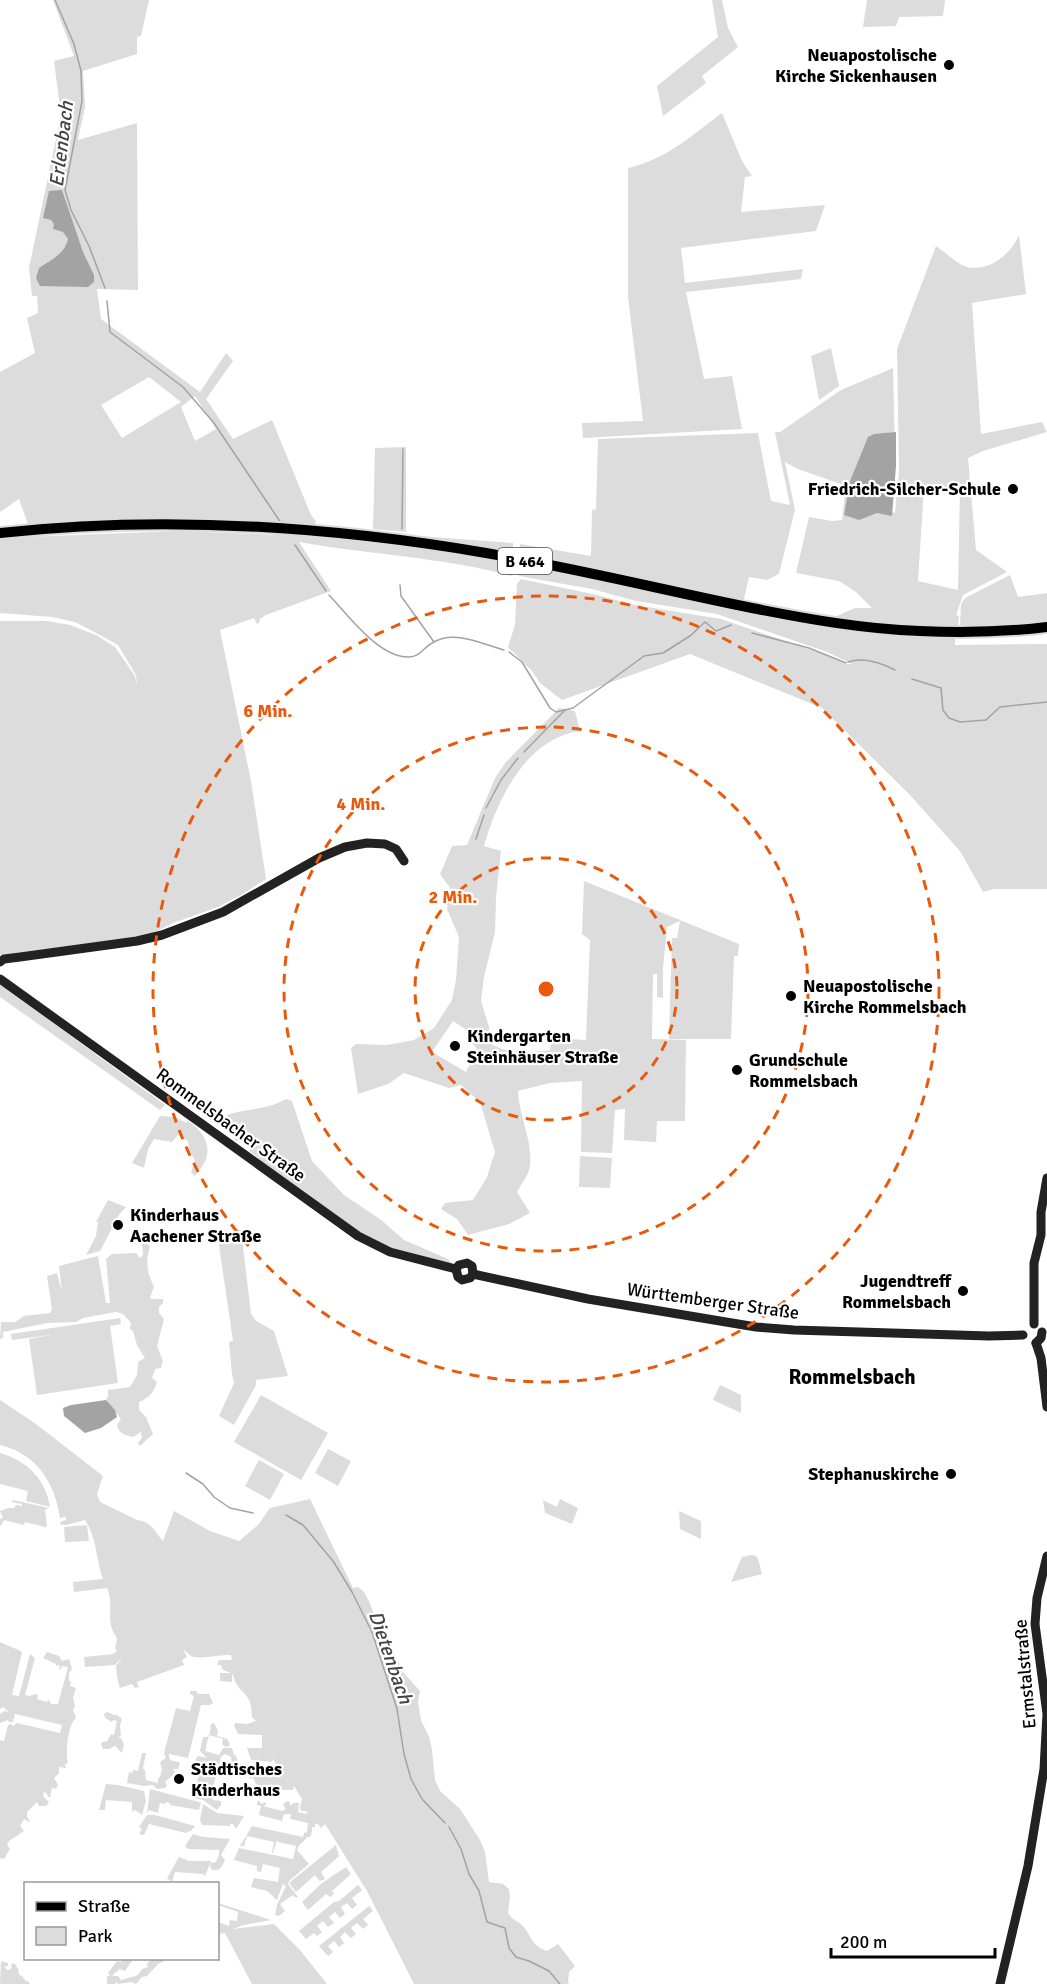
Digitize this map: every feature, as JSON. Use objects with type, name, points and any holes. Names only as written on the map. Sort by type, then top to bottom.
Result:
[{"type":"main road","name":"B 464","points":[[0,533],[112,525],[238,526],[327,532],[487,553],[777,613],[848,624],[930,631],[1002,631],[1047,627]]},
{"type":"main road","points":[[2,962],[162,935],[223,912],[319,858],[345,847],[367,843],[385,844],[396,849],[404,861]]},
{"type":"main road","name":"Rommelsbacher Straße","points":[[0,979],[358,1236],[396,1254],[456,1269],[458,1277],[462,1280],[470,1278],[473,1274]]},
{"type":"main road","points":[[1034,1324],[1034,1263],[1042,1231],[1041,1212],[1047,1178]]},
{"type":"main road","name":"Württemberger Straße","points":[[473,1274],[588,1299],[756,1328],[989,1336],[1023,1335]]},
{"type":"main road","points":[[1034,1324],[1045,1331],[1036,1343],[1027,1341],[1023,1335],[1026,1327],[1034,1324]]},
{"type":"main road","points":[[1036,1343],[1041,1358],[1047,1407]]},
{"type":"main road","name":"Ermstalstraße","points":[[1000,1984],[1030,1856],[1046,1754],[1046,1707],[1035,1624],[1037,1598],[1047,1556]]},
{"type":"green space","points":[[53,0],[149,0],[141,36],[137,37],[137,54],[83,71],[85,107],[78,140],[137,123],[138,290],[97,289],[101,319],[200,392],[226,353],[233,361],[206,399],[233,439],[272,420],[311,515],[316,521],[314,526],[114,521],[28,524],[19,499],[0,512],[0,372],[35,353],[27,318],[38,313],[37,296],[32,296],[29,268],[61,115],[54,61],[74,56]],"holes":[[[149,377],[181,402],[122,438],[101,405]],[[195,396],[216,429],[195,441],[181,407]]]},
{"type":"green space","points":[[712,0],[722,0],[728,28],[738,47],[702,76],[706,83],[663,116],[657,86],[718,37]]},
{"type":"green space","points":[[867,0],[945,0],[943,16],[899,17],[896,26],[863,27]]},
{"type":"green space","points":[[722,113],[742,161],[752,176],[745,177],[741,212],[825,205],[816,231],[681,248],[685,283],[803,269],[801,279],[686,292],[704,379],[732,376],[742,429],[583,438],[582,423],[643,421],[628,297],[628,168],[667,153]]},
{"type":"green space","points":[[1019,235],[1026,294],[972,303],[981,434],[1042,422],[1047,432],[983,451],[968,458],[976,550],[1007,572],[963,595],[956,615],[959,616],[958,627],[832,618],[855,608],[872,608],[856,592],[839,581],[796,573],[809,517],[832,521],[842,520],[846,486],[785,462],[795,510],[779,574],[767,580],[749,577],[743,603],[519,554],[520,544],[591,556],[592,510],[596,509],[598,439],[758,433],[771,501],[790,505],[775,432],[780,432],[841,390],[893,368],[895,451],[892,512],[895,513],[899,471],[897,349],[936,246],[959,263],[976,268],[999,260]],"holes":[[[924,488],[960,488],[958,590],[918,581]]]},
{"type":"green space","points":[[831,348],[839,386],[819,400],[811,356]]},
{"type":"green space","points":[[406,447],[406,532],[373,529],[375,448]]},
{"type":"green space","points":[[179,531],[327,537],[415,547],[513,563],[512,576],[459,564],[299,542],[331,591],[266,615],[257,624],[254,618],[220,630],[251,781],[266,879],[218,907],[173,923],[137,941],[128,938],[0,955],[0,621],[47,621],[70,625],[96,635],[115,647],[135,676],[137,687],[136,675],[118,645],[98,634],[75,622],[52,617],[0,613],[0,538]]},
{"type":"green space","points":[[418,536],[513,543],[513,553],[418,539]]},
{"type":"green space","points":[[519,564],[817,625],[870,633],[955,638],[955,645],[1047,644],[1047,889],[994,889],[983,892],[960,851],[909,794],[822,708],[690,654],[562,700],[540,683],[532,671],[508,647],[515,625],[517,584],[521,579],[635,605],[721,619],[832,657],[845,664],[852,664],[827,652],[717,614],[636,601],[592,589],[519,576]]},
{"type":"green space","points":[[1010,575],[1018,597],[1047,593],[1047,622],[1006,626],[960,626],[961,604],[965,598]]},
{"type":"green space","points":[[559,708],[575,711],[580,731],[561,736],[544,745],[529,758],[506,791],[484,846],[501,851],[495,932],[484,977],[481,1001],[489,1027],[489,1043],[504,1050],[527,1052],[550,1050],[552,1038],[586,1040],[590,940],[582,934],[584,881],[739,944],[738,956],[734,956],[731,1039],[669,1039],[672,938],[677,938],[680,921],[667,927],[663,998],[657,997],[657,974],[653,974],[652,1039],[686,1040],[685,1121],[657,1121],[656,1142],[624,1140],[625,1109],[615,1110],[612,1153],[581,1152],[582,1081],[550,1083],[518,1091],[528,1138],[530,1166],[517,1192],[530,1213],[509,1224],[468,1235],[457,1219],[441,1209],[445,1203],[473,1200],[487,1177],[495,1152],[480,1102],[461,1085],[449,1088],[404,1073],[388,1084],[358,1094],[351,1048],[356,1044],[387,1045],[414,1040],[434,1028],[452,1000],[459,937],[447,909],[450,888],[440,874],[452,846],[467,845],[495,778],[506,762]],"holes":[[[453,1021],[465,1029],[477,1049],[466,1072],[432,1052]]]},
{"type":"green space","points":[[0,985],[165,1105],[160,1110],[0,997]]},
{"type":"green space","points":[[286,1099],[292,1101],[312,1161],[344,1195],[380,1219],[404,1240],[448,1259],[456,1269],[390,1252],[256,1164],[259,1158],[249,1151],[251,1146],[235,1140],[227,1115],[272,1105]]},
{"type":"green space","points":[[160,1116],[176,1117],[186,1123],[188,1121],[204,1137],[207,1148],[206,1159],[195,1176],[191,1172],[195,1161],[188,1141],[178,1135],[172,1142],[154,1139],[148,1149],[144,1168],[132,1163]]},
{"type":"green space","points":[[580,1156],[612,1158],[610,1188],[579,1187]]},
{"type":"green space","points":[[108,1200],[126,1207],[119,1215],[100,1251],[86,1255],[96,1236],[98,1222],[96,1222]]},
{"type":"green space","points":[[241,1230],[251,1314],[256,1321],[274,1331],[288,1376],[256,1380],[256,1385],[234,1425],[219,1416],[234,1383],[229,1342],[233,1341],[217,1232]]},
{"type":"green space","points":[[147,1242],[150,1247],[148,1267],[154,1286],[150,1298],[163,1299],[159,1313],[164,1319],[157,1346],[163,1361],[161,1368],[155,1369],[152,1378],[157,1382],[154,1389],[148,1397],[139,1402],[139,1410],[146,1417],[153,1434],[140,1446],[138,1443],[142,1438],[141,1432],[133,1437],[121,1432],[117,1425],[121,1419],[106,1400],[108,1390],[130,1387],[137,1375],[138,1362],[145,1358],[130,1329],[131,1323],[123,1314],[116,1312],[83,1318],[76,1322],[47,1323],[3,1332],[3,1338],[0,1339],[1,1322],[15,1322],[24,1316],[50,1313],[52,1309],[47,1276],[57,1273],[62,1292],[59,1266],[98,1256],[106,1303],[110,1303],[106,1259],[112,1254],[136,1253],[140,1258],[143,1255],[142,1243]]},
{"type":"green space","points":[[120,1318],[121,1324],[110,1326],[118,1383],[37,1395],[29,1339],[51,1335],[12,1340],[11,1334]]},
{"type":"green space","points":[[720,1385],[741,1395],[741,1413],[713,1400]]},
{"type":"green space","points":[[261,1395],[328,1433],[301,1480],[234,1442]]},
{"type":"green space","points":[[0,1400],[36,1424],[103,1476],[97,1494],[100,1502],[146,1522],[163,1541],[174,1511],[210,1531],[239,1541],[258,1525],[270,1508],[310,1499],[353,1588],[358,1587],[364,1592],[382,1635],[393,1650],[403,1672],[420,1691],[418,1702],[421,1720],[429,1737],[435,1780],[440,1791],[460,1809],[480,1840],[485,1852],[489,1882],[503,1884],[509,1889],[508,1913],[523,1926],[538,1946],[547,1951],[558,1944],[575,1966],[569,1972],[568,1983],[570,1984],[414,1984],[367,1891],[325,1824],[321,1828],[315,1824],[310,1837],[300,1844],[297,1850],[309,1864],[288,1884],[298,1897],[293,1895],[280,1904],[285,1911],[279,1916],[275,1915],[286,1886],[283,1884],[277,1900],[267,1891],[251,1887],[254,1878],[278,1882],[280,1868],[263,1864],[261,1872],[257,1871],[257,1866],[234,1860],[239,1848],[293,1859],[296,1846],[277,1840],[273,1853],[274,1842],[247,1836],[244,1846],[240,1846],[252,1826],[303,1837],[307,1832],[308,1823],[290,1819],[291,1814],[284,1814],[282,1821],[259,1815],[261,1806],[257,1805],[257,1802],[260,1801],[261,1804],[266,1802],[263,1806],[282,1811],[286,1809],[283,1805],[286,1801],[290,1802],[290,1806],[293,1803],[299,1803],[298,1812],[308,1814],[306,1811],[301,1811],[302,1799],[294,1786],[293,1790],[258,1789],[253,1778],[250,1779],[248,1774],[282,1775],[273,1759],[272,1762],[251,1760],[247,1748],[262,1748],[262,1735],[238,1734],[234,1725],[256,1721],[252,1717],[250,1702],[235,1682],[233,1675],[232,1682],[220,1681],[220,1673],[231,1673],[223,1670],[221,1665],[217,1665],[219,1660],[232,1660],[231,1655],[195,1657],[183,1649],[187,1657],[182,1660],[184,1665],[137,1682],[139,1687],[135,1688],[132,1684],[120,1688],[116,1666],[123,1656],[115,1665],[85,1667],[84,1657],[113,1654],[117,1651],[115,1649],[117,1638],[111,1626],[107,1588],[74,1592],[73,1582],[103,1579],[92,1535],[85,1520],[61,1525],[60,1522],[66,1520],[66,1517],[60,1518],[54,1493],[42,1472],[24,1455],[0,1445]]},
{"type":"green space","points":[[328,1449],[351,1461],[338,1486],[315,1473]]},
{"type":"green space","points":[[0,1453],[18,1460],[33,1472],[44,1488],[50,1507],[26,1501],[28,1491],[0,1484]]},
{"type":"green space","points":[[259,1460],[284,1474],[270,1500],[245,1486]]},
{"type":"green space","points":[[560,1499],[578,1508],[572,1524],[545,1513],[543,1500],[557,1507]]},
{"type":"green space","points":[[13,1500],[49,1508],[45,1510],[47,1526],[25,1522],[24,1525],[4,1520],[0,1527],[0,1519],[3,1518],[0,1511],[14,1508],[16,1505],[22,1506],[22,1504],[12,1502]]},
{"type":"green space","points":[[679,1511],[701,1521],[701,1539],[680,1529]]},
{"type":"green space","points":[[87,1525],[89,1541],[65,1542],[64,1527]]},
{"type":"green space","points":[[751,1555],[758,1559],[762,1574],[731,1582],[742,1557]]},
{"type":"green space","points":[[0,1642],[22,1652],[12,1695],[19,1696],[30,1654],[35,1658],[25,1695],[35,1694],[38,1695],[37,1699],[46,1702],[49,1700],[51,1704],[58,1704],[68,1667],[62,1666],[59,1669],[60,1665],[56,1666],[43,1658],[47,1652],[59,1656],[62,1661],[69,1659],[72,1669],[69,1673],[70,1686],[76,1688],[73,1710],[76,1718],[69,1733],[66,1768],[59,1767],[59,1773],[54,1778],[58,1785],[56,1789],[52,1788],[50,1797],[44,1792],[43,1796],[49,1802],[46,1806],[39,1806],[37,1802],[27,1812],[30,1821],[24,1819],[20,1826],[24,1831],[9,1841],[7,1845],[10,1849],[4,1859],[0,1858],[0,1740],[4,1741],[8,1725],[11,1724],[13,1726],[17,1723],[60,1733],[62,1725],[15,1714],[13,1722],[8,1720],[0,1723],[0,1714],[4,1711],[9,1712],[3,1707],[0,1709]]},
{"type":"green space","points":[[190,1691],[209,1694],[213,1703],[201,1705],[188,1758],[169,1754],[171,1760],[180,1763],[178,1769],[172,1769],[175,1771],[165,1782],[167,1785],[165,1788],[157,1789],[153,1785],[127,1783],[129,1772],[138,1771],[142,1753],[146,1753],[143,1768],[146,1780],[158,1783],[162,1769],[160,1762],[166,1758],[164,1753],[176,1708],[190,1711],[194,1696],[190,1694]]},
{"type":"green space","points":[[107,1712],[122,1719],[121,1735],[118,1738],[121,1738],[124,1744],[122,1753],[115,1746],[103,1749],[101,1745],[111,1734],[114,1735],[117,1721],[112,1722],[105,1718],[104,1714]]},
{"type":"green space","points":[[214,1723],[218,1731],[217,1736],[227,1739],[230,1744],[228,1747],[224,1746],[223,1739],[209,1735],[205,1751],[219,1755],[223,1748],[232,1748],[238,1762],[232,1764],[231,1757],[225,1754],[221,1757],[212,1791],[209,1789],[206,1791],[208,1794],[214,1792],[212,1800],[221,1801],[217,1810],[203,1800],[194,1798],[200,1769],[194,1762],[198,1756],[207,1758],[200,1751],[203,1737],[207,1737],[211,1724]]},
{"type":"green space","points":[[106,1784],[144,1791],[146,1801],[142,1815],[135,1810],[132,1812],[132,1802],[106,1800],[105,1810],[99,1810]]},
{"type":"green space","points":[[150,1789],[199,1802],[201,1803],[199,1810],[170,1805],[166,1802],[165,1804],[160,1803],[158,1813],[149,1810],[147,1813]]},
{"type":"green space","points":[[203,1804],[217,1813],[244,1816],[236,1829],[233,1824],[230,1826],[202,1825],[200,1820]]},
{"type":"green space","points":[[147,1815],[195,1826],[186,1833],[149,1824],[144,1835],[139,1834],[142,1829],[139,1827]]},
{"type":"green space","points":[[193,1834],[230,1839],[221,1855],[225,1860],[217,1870],[211,1869],[210,1864],[205,1876],[175,1872],[172,1882],[167,1878],[179,1857],[189,1861],[216,1862],[219,1849],[188,1849],[185,1846]]},
{"type":"green space","points":[[336,1845],[339,1856],[321,1872],[325,1879],[320,1881],[315,1875],[296,1892],[290,1882]]},
{"type":"green space","points":[[346,1867],[351,1874],[332,1891],[334,1894],[330,1897],[326,1894],[308,1910],[302,1902],[322,1883]]},
{"type":"green space","points":[[358,1885],[362,1890],[352,1898],[357,1905],[352,1909],[347,1903],[341,1907],[345,1914],[340,1918],[335,1912],[329,1917],[334,1923],[328,1927],[323,1921],[317,1926],[322,1932],[317,1936],[314,1933],[306,1939],[299,1931]]},
{"type":"green space","points":[[219,1903],[271,1920],[233,1929],[274,1924],[300,1950],[327,1984],[252,1984],[225,1933],[219,1935],[219,1922],[229,1926],[230,1920],[237,1921],[238,1912],[219,1905]]},
{"type":"green space","points":[[369,1906],[373,1911],[363,1919],[368,1925],[363,1929],[357,1923],[351,1928],[356,1934],[351,1938],[345,1932],[340,1937],[344,1943],[339,1947],[334,1941],[328,1946],[333,1952],[328,1956],[319,1946]]},
{"type":"green space","points":[[132,1960],[125,1971],[119,1969],[114,1973],[113,1976],[118,1976],[121,1980],[138,1975],[142,1969],[148,1967],[147,1964],[150,1960],[166,1960],[158,1964],[136,1984],[116,1982],[107,1984],[107,1976],[110,1976],[108,1973],[117,1961]]},
{"type":"green space","points":[[1,1961],[8,1963],[8,1966],[4,1967],[8,1970],[12,1968],[13,1963],[17,1966],[19,1975],[30,1984],[0,1984]]},
{"type":"shaded area","points":[[62,190],[83,252],[94,275],[94,282],[88,287],[40,286],[36,278],[39,268],[61,253],[68,239],[63,232],[53,229],[54,224],[51,220],[43,218],[49,191]]},
{"type":"shaded area","points":[[896,432],[892,516],[877,513],[859,520],[844,515],[850,481],[868,437],[874,434]]},
{"type":"shaded area","points":[[106,1400],[115,1410],[117,1417],[101,1428],[85,1433],[64,1416],[63,1408]]},
{"type":"waterway","name":"Erlenbach","points":[[55,0],[74,44],[81,71],[82,101],[65,190],[71,210],[89,246],[105,288]]},
{"type":"waterway","name":"Erlenbach","points":[[107,301],[110,332],[183,387],[214,423],[281,523]]},
{"type":"waterway","points":[[402,529],[403,449]]},
{"type":"waterway","name":"Erlenbach","points":[[295,545],[326,591]]},
{"type":"waterway","points":[[400,585],[401,596],[434,642]]},
{"type":"waterway","name":"Erlenbach","points":[[329,595],[365,634],[387,651],[398,655],[416,656],[432,643],[449,637],[468,639],[504,650]]},
{"type":"waterway","name":"Erlenbach","points":[[509,652],[522,662],[550,708],[556,712],[573,708],[644,656],[663,653],[690,636],[705,622],[716,631],[731,625]]},
{"type":"waterway","name":"Erlenbach","points":[[752,633],[809,648],[846,663]]},
{"type":"waterway","name":"Erlenbach","points":[[848,662],[872,661],[895,670]]},
{"type":"waterway","name":"Erlenbach","points":[[912,679],[941,688],[943,710],[949,718],[960,722],[986,720],[1000,707],[1047,702]]},
{"type":"waterway","points":[[524,752],[565,710]]},
{"type":"waterway","points":[[486,808],[501,780],[518,758]]},
{"type":"waterway","points":[[476,839],[484,815]]},
{"type":"waterway","points":[[186,1473],[203,1484],[214,1497],[230,1508],[253,1513]]},
{"type":"waterway","name":"Dietenbach","points":[[286,1515],[303,1525],[333,1561],[352,1592],[372,1632],[397,1709],[404,1754],[411,1779],[422,1799],[445,1823]]},
{"type":"waterway","name":"Dietenbach","points":[[449,1827],[461,1849],[469,1874],[479,1891],[487,1922],[505,1928],[509,1948],[516,1957],[549,1971],[560,1984]]},
{"type":"place","name":"Neuapostolische Kirche Sickenhausen","points":[[949,65]]},
{"type":"place","name":"Friedrich-Silcher-Schule","points":[[1013,489]]},
{"type":"place","name":"Neuapostolische Kirche Rommelsbach","points":[[791,996]]},
{"type":"place","name":"Kindergarten Steinhäuser Straße","points":[[455,1046]]},
{"type":"place","name":"Grundschule Rommelsbach","points":[[737,1070]]},
{"type":"place","name":"Kinderhaus Aachener Straße","points":[[118,1225]]},
{"type":"place","name":"Jugendtreff Rommelsbach","points":[[963,1291]]},
{"type":"place","name":"Stephanuskirche","points":[[951,1474]]},
{"type":"place","name":"Städtisches Kinderhaus","points":[[179,1779]]},
{"type":"district","name":"Rommelsbach","points":[[852,1377]]}]
